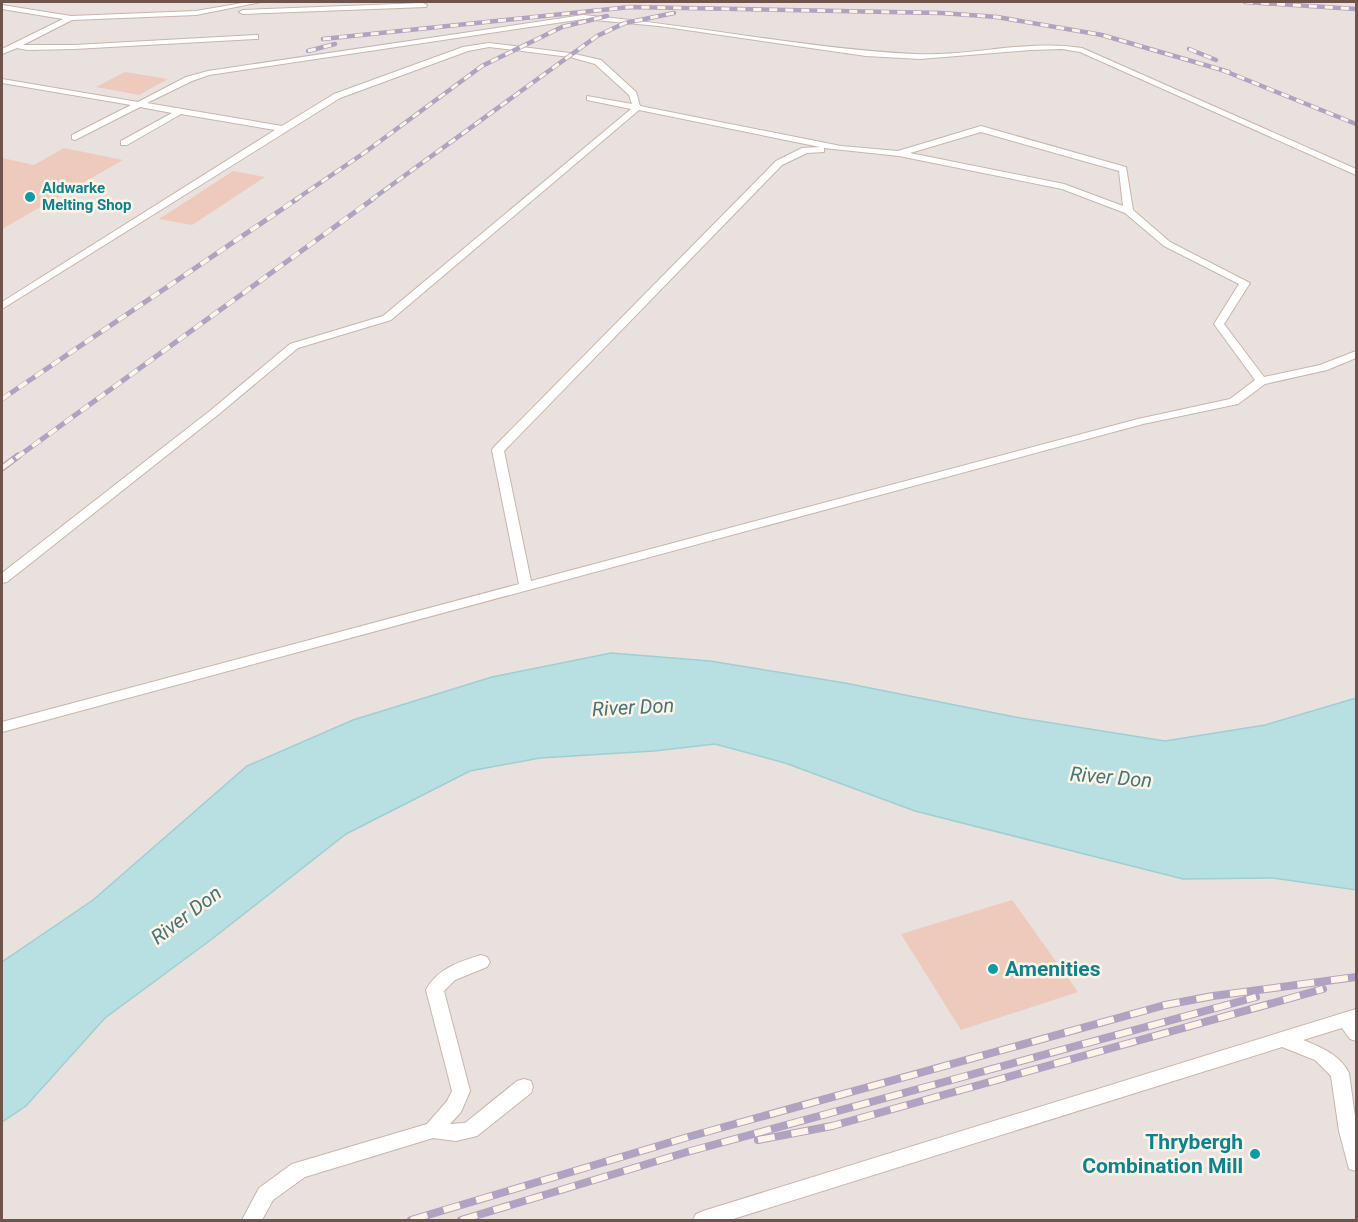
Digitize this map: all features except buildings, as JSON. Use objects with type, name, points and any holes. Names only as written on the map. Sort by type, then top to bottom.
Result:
[{"type":"lane","points":[[195,13],[257,2]]},
{"type":"lane","points":[[2,7],[71,18],[423,5],[402,2]]},
{"type":"lane","points":[[75,137],[189,79],[208,73],[583,16],[866,54],[920,57],[1030,48],[1062,47],[1082,50],[1356,172]]},
{"type":"lane","points":[[2,51],[71,18]]},
{"type":"lane","points":[[16,45],[27,48],[75,47],[255,37]]},
{"type":"lane","points":[[2,306],[337,96],[466,49],[489,45],[570,55],[598,62],[633,94],[637,108]]},
{"type":"lane","points":[[2,81],[283,129]]},
{"type":"lane","points":[[590,98],[841,149],[898,154],[1064,188],[1128,211],[1167,244],[1245,283],[1219,324],[1261,381]]},
{"type":"lane","points":[[2,579],[215,412],[294,346],[387,318],[637,108]]},
{"type":"lane","points":[[124,143],[181,111]]},
{"type":"lane","points":[[898,154],[981,129],[1123,169],[1128,211]]},
{"type":"lane","points":[[526,587],[498,450],[779,163],[805,150],[841,149]]},
{"type":"lane","points":[[2,727],[1142,421],[1234,402],[1261,381],[1323,368],[1356,354]]},
{"type":"lane","points":[[433,1130],[454,1106],[461,1091],[435,990],[441,981],[451,974],[482,962]]},
{"type":"lane","points":[[704,1221],[1285,1040],[1353,1023]]},
{"type":"lane","points":[[1285,1040],[1321,1055],[1340,1073],[1348,1131],[1356,1163]]},
{"type":"lane","points":[[252,1221],[266,1194],[299,1170],[433,1130],[456,1133],[470,1130],[524,1087]]},
{"type":"shaded area","points":[[2,2],[1356,2],[1356,1220],[2,1220]]},
{"type":"water","name":"River Don","points":[[611,653],[710,661],[845,683],[1015,717],[1165,741],[1265,725],[1356,698],[1356,890],[1273,878],[1183,879],[915,811],[785,763],[715,744],[654,751],[540,758],[470,771],[346,834],[212,939],[105,1018],[26,1106],[2,1122],[2,962],[93,900],[247,766],[353,720],[492,677]]},
{"type":"railway","points":[[1245,2],[1356,9]]},
{"type":"railway","points":[[323,39],[630,7],[941,13],[997,17],[1102,35],[1229,72]]},
{"type":"railway","points":[[371,200],[597,36],[625,23],[674,13]]},
{"type":"railway","points":[[295,200],[364,153],[482,66],[562,27],[607,16]]},
{"type":"railway","points":[[308,51],[335,44]]},
{"type":"railway","points":[[1189,49],[1216,60]]},
{"type":"railway","points":[[1222,70],[1356,124]]},
{"type":"railway","points":[[2,399],[297,199]]},
{"type":"railway","points":[[16,458],[373,199]]},
{"type":"railway","points":[[2,468],[18,456]]},
{"type":"railway","points":[[411,1220],[688,1137],[1165,1005],[1213,996],[1356,977]]},
{"type":"railway","points":[[758,1140],[832,1126],[1323,989]]},
{"type":"railway","points":[[461,1220],[687,1152],[1256,997]]},
{"type":"place","name":"Aldwarke Melting Shop","points":[[30,197]]},
{"type":"place","name":"Amenities","points":[[993,969]]},
{"type":"place","name":"Thrybergh Combination Mill","points":[[1255,1154]]}]
